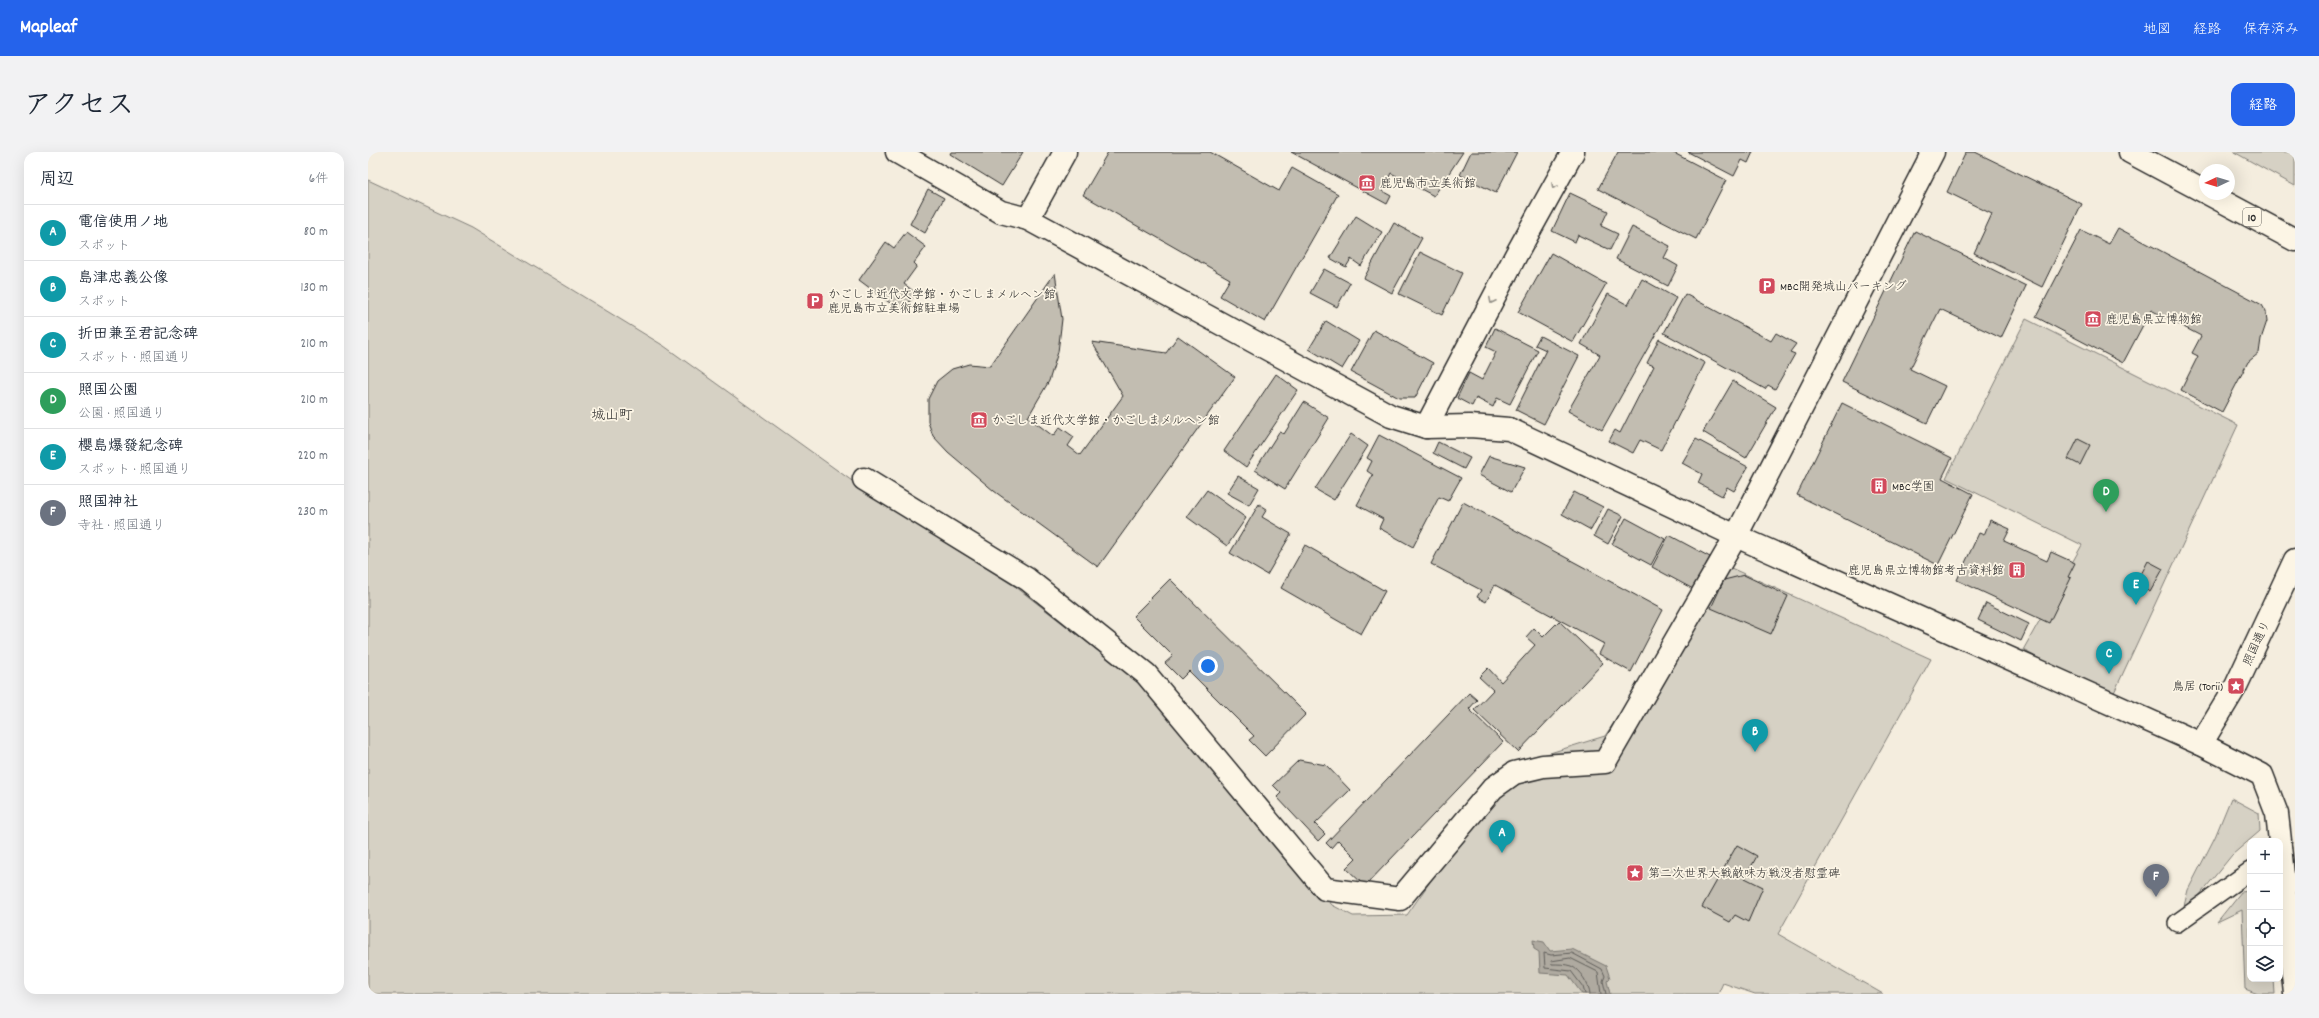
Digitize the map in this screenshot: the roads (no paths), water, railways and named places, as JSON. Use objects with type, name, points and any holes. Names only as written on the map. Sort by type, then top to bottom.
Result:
[{"type":"main road","points":[[897,152],[1001,212],[1028,219],[1391,416],[1426,427],[1470,426],[1509,429],[1736,536],[2201,744],[2262,775],[2277,814],[2280,838]]},
{"type":"main road","points":[[1028,219],[1065,152]]},
{"type":"main road","points":[[1426,427],[1516,255],[1573,152]]},
{"type":"main road","points":[[864,479],[1027,579],[1146,674],[1325,889],[1400,899],[1493,788],[1514,774],[1543,766],[1605,762],[1736,536],[1933,152]]},
{"type":"main road","points":[[2130,152],[2199,189]]},
{"type":"main road","name":"10","points":[[2220,200],[2295,240]]},
{"type":"main road","name":"照国通り","points":[[2201,744],[2236,686],[2295,560]]},
{"type":"main road","points":[[2282,874],[2295,994]]},
{"type":"lane","points":[[2178,923],[2247,873]]},
{"type":"water","points":[[1533,940],[1544,942],[1550,951],[1572,949],[1606,966],[1610,978],[1607,981],[1610,994],[1582,994],[1568,975],[1540,973],[1539,952],[1534,949]]},
{"type":"place","name":"鹿児島市立美術館","points":[[1367,183]]},
{"type":"place","name":"MBC開発城山パーキング","points":[[1767,286]]},
{"type":"place","name":"かごしま近代文学館・かごしまメルヘン館 鹿児島市立美術館駐車場","points":[[815,301]]},
{"type":"place","name":"鹿児島県立博物館","points":[[2093,319]]},
{"type":"place","name":"かごしま近代文学館・かごしまメルヘン館","points":[[979,420]]},
{"type":"place","name":"MBC学園","points":[[1879,486]]},
{"type":"place","name":"照国公園","points":[[2106,512]]},
{"type":"place","name":"鹿児島県立博物館考古資料館","points":[[2017,570]]},
{"type":"place","name":"櫻島爆發紀念碑","points":[[2136,605]]},
{"type":"place","name":"折田兼至君記念碑","points":[[2109,674]]},
{"type":"place","name":"鳥居 (Torii)","points":[[2236,686]]},
{"type":"place","name":"島津忠義公像","points":[[1755,752]]},
{"type":"place","name":"電信使用ノ地","points":[[1502,853]]},
{"type":"place","name":"第二次世界大戦敵味方戦没者慰霊碑","points":[[1635,873]]},
{"type":"place","name":"照国神社","points":[[2156,897]]},
{"type":"district","name":"城山町","points":[[612,414]]}]
